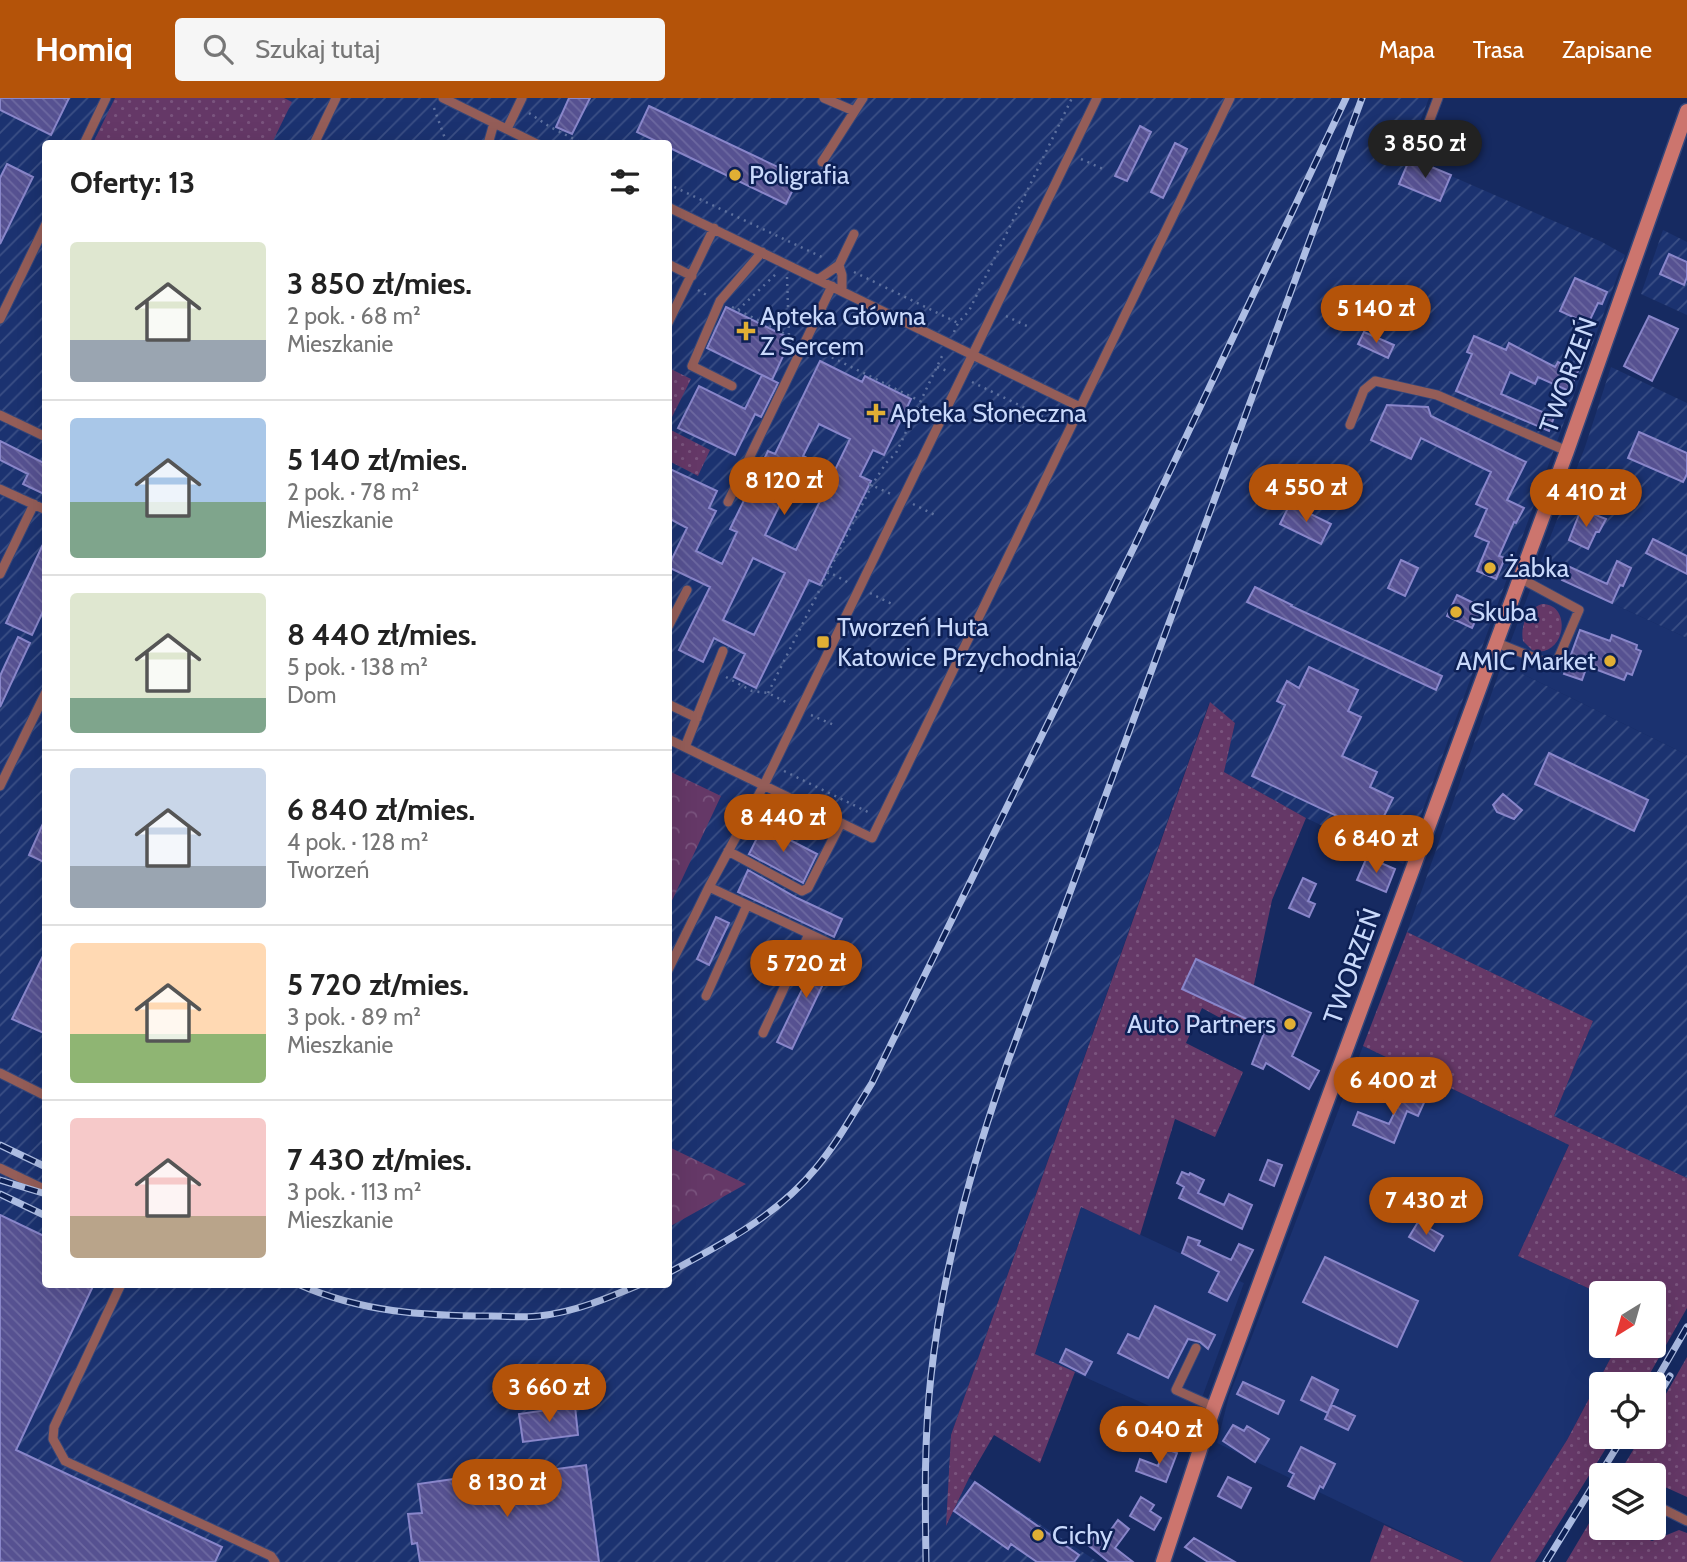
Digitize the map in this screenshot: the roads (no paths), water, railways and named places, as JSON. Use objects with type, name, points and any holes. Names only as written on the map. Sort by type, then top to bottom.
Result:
[{"type":"street","name":"TWORZEŃ","points":[[1163,1562],[1214,1407],[1497,643],[1687,111]]},
{"type":"lane","points":[[86,140],[106,98]]},
{"type":"lane","points":[[316,140],[336,98]]},
{"type":"lane","points":[[443,98],[507,129],[524,140]]},
{"type":"lane","points":[[824,98],[854,111]]},
{"type":"lane","points":[[822,162],[863,98]]},
{"type":"lane","points":[[672,962],[764,785],[1097,98]]},
{"type":"lane","points":[[672,741],[872,838],[1230,98]]},
{"type":"lane","points":[[1424,135],[1438,98]]},
{"type":"lane","points":[[507,129],[521,102]]},
{"type":"lane","points":[[489,140],[494,123]]},
{"type":"lane","points":[[672,209],[1080,407]]},
{"type":"lane","points":[[672,315],[714,229]]},
{"type":"lane","points":[[0,319],[42,232]]},
{"type":"lane","points":[[819,279],[839,265],[854,234]]},
{"type":"lane","points":[[732,386],[692,366],[720,301],[762,252]]},
{"type":"lane","points":[[728,502],[837,288],[842,275],[839,265]]},
{"type":"lane","points":[[672,266],[692,276]]},
{"type":"lane","points":[[1350,425],[1364,390],[1376,381],[1437,395],[1567,451]]},
{"type":"lane","points":[[0,415],[42,435]]},
{"type":"lane","points":[[0,489],[42,508]]},
{"type":"lane","points":[[0,574],[34,505]]},
{"type":"lane","points":[[1497,643],[1555,666],[1579,610],[1520,578]]},
{"type":"lane","points":[[672,618],[687,590]]},
{"type":"lane","points":[[685,747],[723,650]]},
{"type":"lane","points":[[0,786],[42,700]]},
{"type":"lane","points":[[672,707],[697,718]]},
{"type":"lane","points":[[728,851],[802,891],[808,888],[841,823]]},
{"type":"lane","points":[[709,887],[831,944]]},
{"type":"lane","points":[[706,996],[747,905]]},
{"type":"lane","points":[[763,1033],[808,934]]},
{"type":"lane","points":[[0,1073],[42,1094]]},
{"type":"lane","points":[[0,1168],[42,1188]]},
{"type":"lane","points":[[119,1288],[54,1427],[52,1439],[65,1461],[271,1556],[275,1562]]},
{"type":"lane","points":[[1196,1348],[1176,1390],[1214,1407]]},
{"type":"lane","points":[[1666,1510],[1687,1521]]},
{"type":"railway","points":[[672,1271],[748,1228],[801,1185],[832,1148],[872,1083],[1134,547],[1346,98]]},
{"type":"railway","points":[[926,1562],[927,1422],[936,1335],[960,1216],[982,1138],[1362,98]]},
{"type":"railway","points":[[0,1145],[42,1165]]},
{"type":"railway","points":[[0,1180],[42,1193]]},
{"type":"railway","points":[[0,1194],[42,1214]]},
{"type":"railway","points":[[308,1288],[345,1301],[393,1310],[441,1315],[521,1317],[578,1308],[631,1288]]},
{"type":"railway","points":[[1661,1372],[1687,1327]]},
{"type":"railway","points":[[1666,1383],[1670,1376]]},
{"type":"railway","points":[[1546,1562],[1616,1449]]},
{"type":"place","name":"Poligrafia","points":[[735,175]]},
{"type":"place","name":"Apteka Główna Z Sercem","points":[[746,331]]},
{"type":"place","name":"Apteka Słoneczna","points":[[876,413]]},
{"type":"place","name":"Żabka","points":[[1490,568]]},
{"type":"place","name":"Skuba","points":[[1456,612]]},
{"type":"place","name":"Tworzeń Huta Katowice Przychodnia","points":[[823,642]]},
{"type":"place","name":"AMIC Market","points":[[1610,661]]},
{"type":"place","name":"Auto Partners","points":[[1290,1024]]},
{"type":"place","name":"Cichy","points":[[1038,1535]]}]
